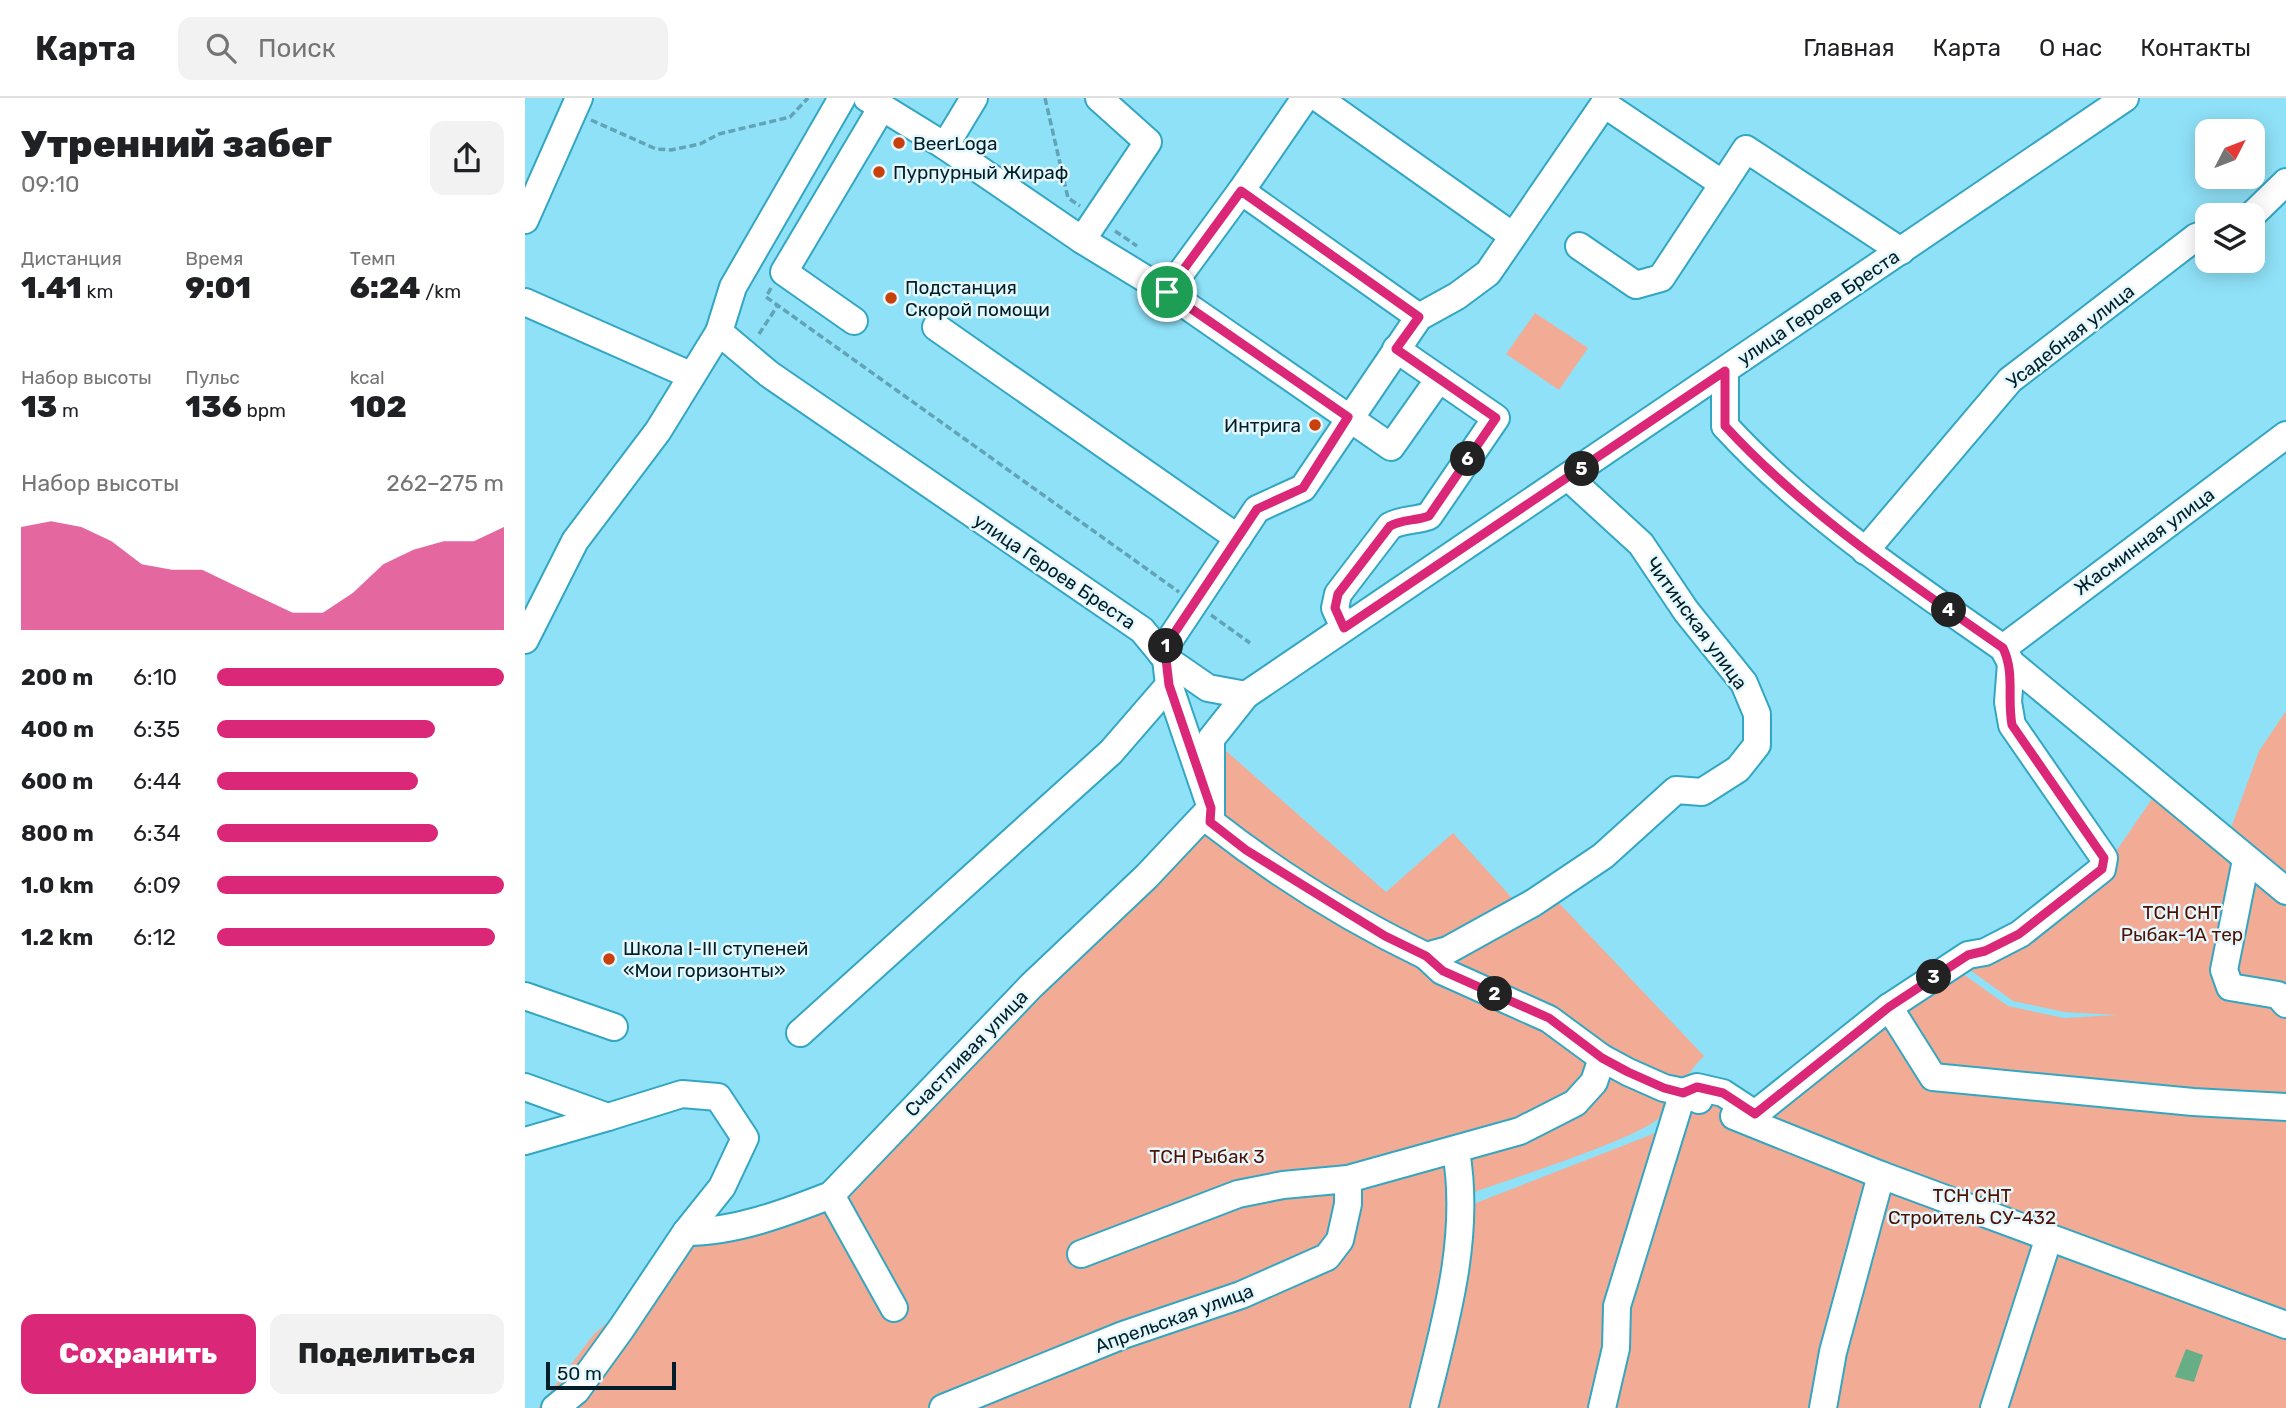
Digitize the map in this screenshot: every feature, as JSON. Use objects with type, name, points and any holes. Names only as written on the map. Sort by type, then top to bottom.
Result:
[{"type":"street","points":[[525,640],[575,541],[657,431],[719,332],[733,287],[842,98]]},
{"type":"street","points":[[944,146],[974,98]]},
{"type":"street","points":[[1090,229],[1148,142],[1099,98]]},
{"type":"street","points":[[1167,292],[1305,98]]},
{"type":"street","points":[[1318,98],[1513,236]]},
{"type":"street","name":"улица Героев Бреста","points":[[719,332],[769,374],[1142,630],[1165,665],[1208,688],[1246,695],[2125,98]]},
{"type":"street","points":[[854,321],[784,272],[874,103],[1090,229],[1167,292],[1391,446],[1439,379]]},
{"type":"street","points":[[800,1033],[1111,752],[1165,665],[1196,604],[1257,509],[1303,488],[1348,417],[1419,317],[1457,296],[1488,272],[1604,104],[1723,184]]},
{"type":"street","points":[[525,220],[576,105]]},
{"type":"street","points":[[1579,246],[1636,285],[1661,278],[1746,149],[1901,251]]},
{"type":"street","points":[[2264,203],[2286,182]]},
{"type":"street","points":[[1241,191],[1419,317]]},
{"type":"street","name":"Усадебная улица","points":[[1865,551],[2010,380],[2195,238]]},
{"type":"street","points":[[525,302],[690,375]]},
{"type":"street","points":[[936,327],[1238,538]]},
{"type":"street","points":[[1344,628],[1335,608],[1338,594],[1390,526],[1402,520],[1416,521],[1429,516],[1496,418],[1396,349]]},
{"type":"street","points":[[1725,371],[1725,426],[1766,470],[1865,551],[2007,656],[2246,860],[2283,887]]},
{"type":"street","name":"Жасминная улица","points":[[2007,656],[2286,435]]},
{"type":"street","name":"Читинская улица","points":[[1426,956],[1448,950],[1533,903],[1603,856],[1677,790],[1702,792],[1738,769],[1757,745],[1757,714],[1744,683],[1686,611],[1641,544],[1569,478]]},
{"type":"street","points":[[1602,1408],[1616,1348],[1617,1306],[1683,1093],[1697,1087],[1723,1093],[1755,1114],[1889,1007],[1968,955],[1985,951],[2019,934],[2102,869],[2104,858],[2012,725],[2008,702],[2011,686],[2007,656]]},
{"type":"street","points":[[1165,665],[1211,808]]},
{"type":"street","points":[[1246,695],[1211,739],[1210,822],[1246,850],[1385,936],[1426,956],[1443,971],[1549,1018],[1602,1058],[1664,1088],[1683,1093],[1727,1114],[1881,1175],[2286,1325]]},
{"type":"street","name":"Счастливая улица","points":[[686,1232],[712,1232],[790,1211],[831,1195],[1031,986],[1147,876],[1211,808]]},
{"type":"street","points":[[2246,860],[2224,970],[2230,987],[2278,996],[2286,1004]]},
{"type":"street","points":[[525,996],[614,1027]]},
{"type":"street","points":[[1889,1007],[1933,1077],[2286,1107]]},
{"type":"street","points":[[1081,1254],[1202,1205],[1238,1194],[1283,1185],[1348,1179],[1520,1131],[1574,1103],[1594,1082],[1602,1058]]},
{"type":"street","points":[[525,1087],[608,1117]]},
{"type":"street","points":[[525,1141],[682,1094],[717,1097],[745,1138],[722,1186],[686,1232],[576,1391],[555,1408]]},
{"type":"street","points":[[1424,1408],[1442,1337],[1462,1222],[1462,1183],[1456,1151]]},
{"type":"street","points":[[1823,1408],[1833,1352],[1881,1175]]},
{"type":"street","name":"Апрельская улица","points":[[943,1408],[1123,1335],[1241,1295],[1328,1257],[1340,1240],[1348,1204],[1348,1179]]},
{"type":"street","points":[[831,1195],[894,1307]]},
{"type":"street","points":[[1994,1408],[2049,1237]]},
{"type":"path","points":[[576,105],[656,149],[671,150],[700,144],[719,134],[790,117],[808,98]]},
{"type":"path","points":[[1045,98],[1068,198],[1090,229],[1139,247]]},
{"type":"path","points":[[772,285],[766,297],[1250,643]]},
{"type":"path","points":[[759,334],[778,305]]},
{"type":"green space","points":[[1535,313],[1588,348],[1559,390],[1506,354]]},
{"type":"green space","name":"ТСН СНТ Строитель СУ-432","points":[[2286,711],[2286,1408],[1433,1408],[1468,1206],[1653,1134],[1699,1093],[1756,1103],[1959,971],[2008,1006],[2064,1018],[2117,1015],[2064,1012],[2013,1001],[1970,970],[1991,957],[2112,857],[2161,786],[2227,839],[2259,751]]},
{"type":"green space","name":"ТСН Рыбак 3","points":[[1225,750],[1386,892],[1453,833],[1533,921],[1559,903],[1704,1056],[1660,1117],[1647,1126],[1596,1149],[1454,1199],[1448,1254],[1416,1408],[538,1408],[594,1334],[712,1232],[821,1192],[1201,825]]},
{"type":"shaded area","points":[[2186,1349],[2203,1355],[2194,1382],[2175,1377]]},
{"type":"place","name":"BeerLoga","points":[[899,143]]},
{"type":"place","name":"Пурпурный Жираф","points":[[879,172]]},
{"type":"place","name":"Подстанция Скорой помощи","points":[[891,298]]},
{"type":"place","name":"Интрига","points":[[1315,425]]},
{"type":"place","name":"Школа I-III ступеней «Мои горизонты»","points":[[609,959]]},
{"type":"route","points":[[1241,191],[1419,317],[1396,349],[1496,418],[1429,516],[1416,521],[1402,520],[1390,526],[1338,594],[1335,608],[1344,628],[1725,371],[1725,426],[1766,470],[1865,551],[2003,648],[2011,663],[2008,702],[2012,725],[2104,858],[2102,869],[2019,934],[1985,951],[1968,955],[1889,1007],[1755,1114],[1723,1093],[1697,1087],[1683,1093],[1664,1088],[1628,1072],[1602,1058],[1549,1018],[1443,971],[1426,956],[1385,936],[1246,850],[1210,822],[1211,808],[1169,685],[1166,659],[1161,653],[1257,509],[1303,488],[1348,417],[1167,292],[1241,191]]},
{"type":"park label","name":"ТСН СНТ Рыбак-1А тер","points":[[2182,923]]}]
